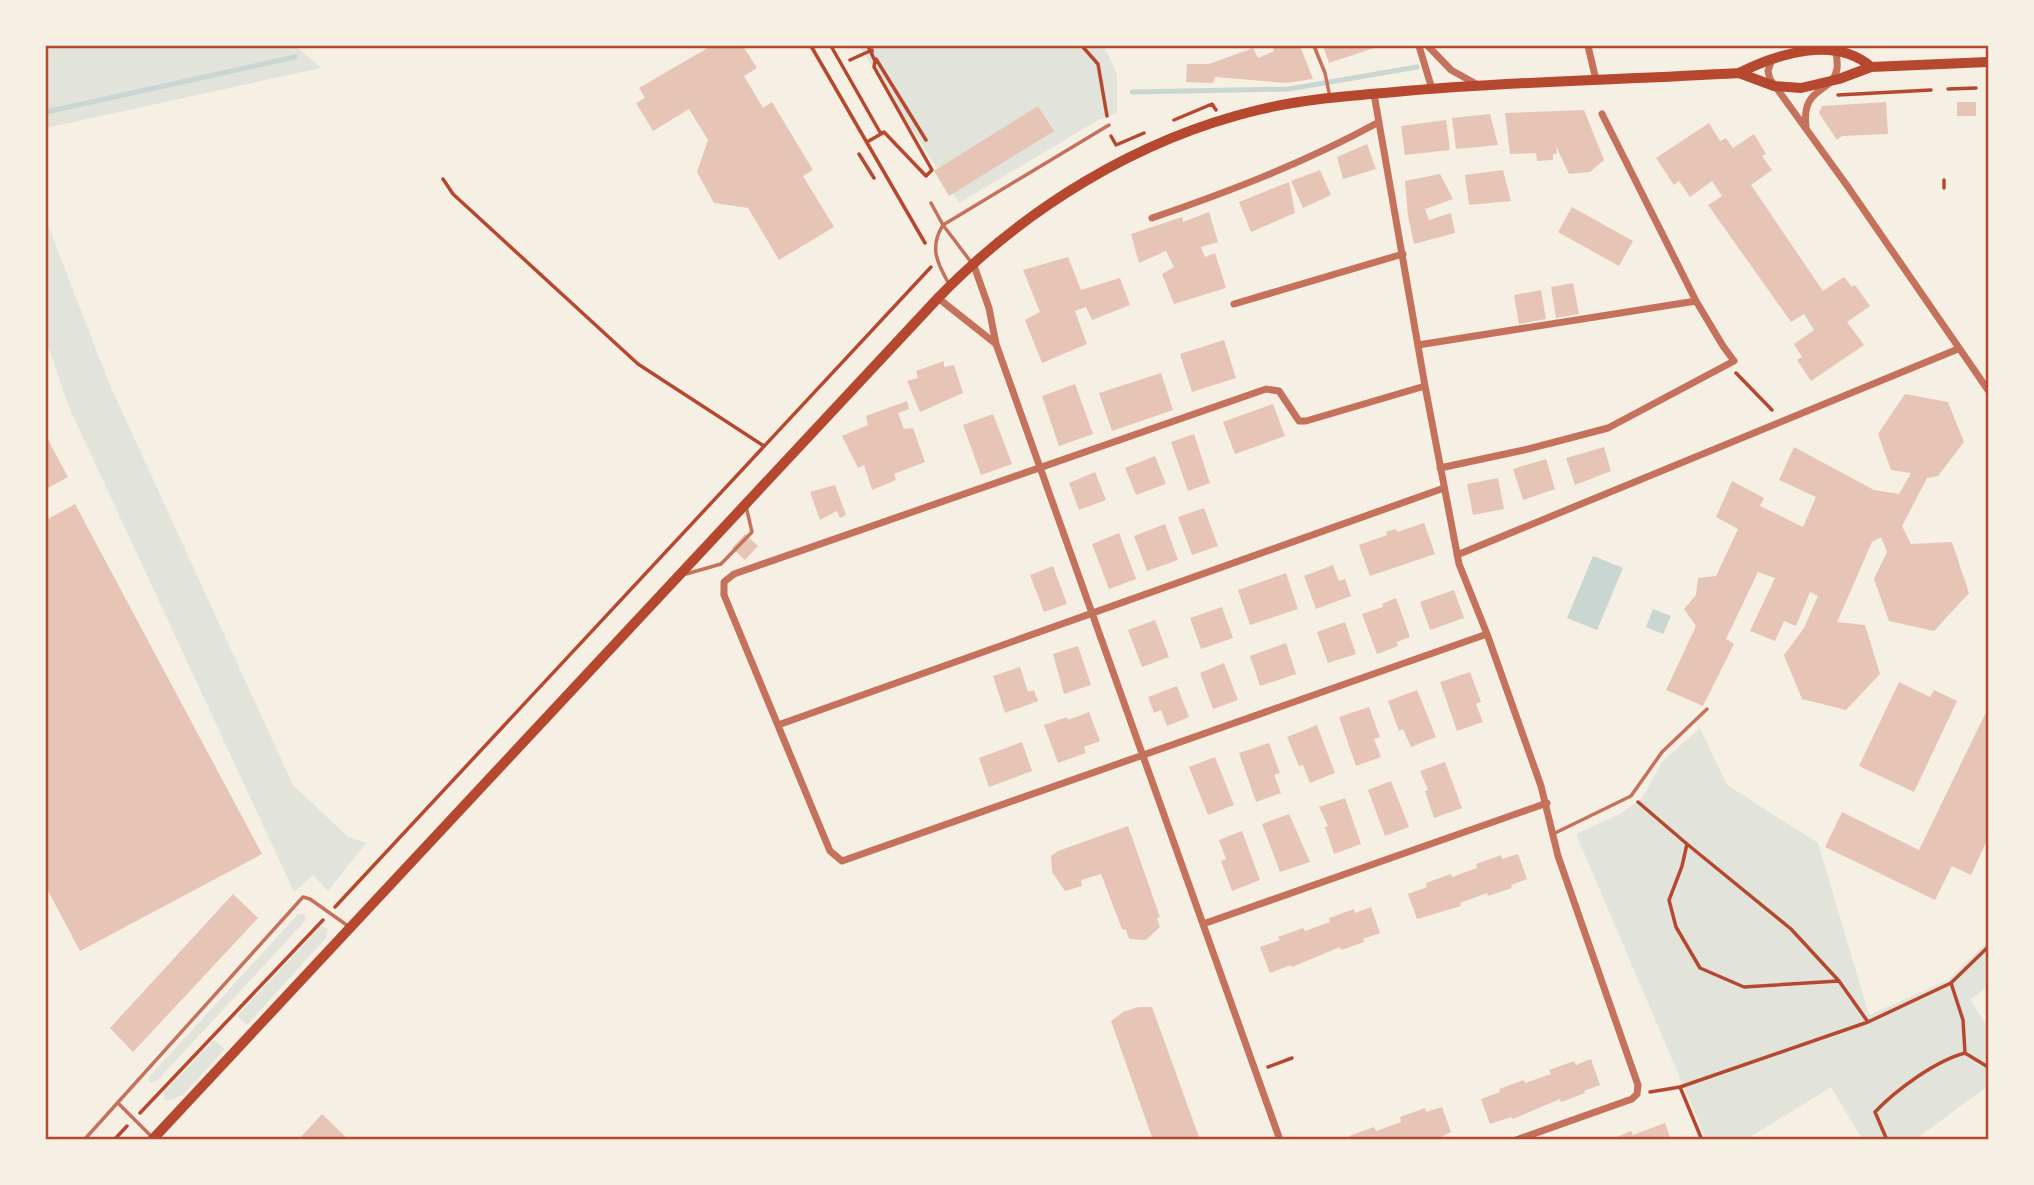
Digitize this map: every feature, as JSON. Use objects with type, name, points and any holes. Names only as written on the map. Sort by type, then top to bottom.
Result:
[{"type":"main road","points":[[153,1139],[950,285],[1006,234],[1046,206],[1093,177],[1137,155],[1239,116],[1329,93],[1374,94],[1479,85],[1739,73],[1773,58],[1835,49],[1871,67]]},
{"type":"main road","points":[[1739,73],[1774,86],[1801,88],[1829,82],[1871,67],[1989,62]]},
{"type":"street","points":[[1419,46],[1432,89]]},
{"type":"street","points":[[1429,46],[1451,70],[1479,85]]},
{"type":"street","points":[[1588,46],[1596,80]]},
{"type":"street","points":[[1806,128],[1805,112],[1809,100],[1829,82],[1836,70],[1835,49]]},
{"type":"street","points":[[1773,58],[1768,71],[1774,86],[1989,390]]},
{"type":"street","points":[[1374,94],[1457,555],[1547,803],[1558,856],[1638,1086],[1637,1094],[1632,1098],[1516,1139]]},
{"type":"street","points":[[1440,467],[1524,450],[1608,428],[1734,361],[1696,302],[1602,114]]},
{"type":"street","points":[[1152,218],[1274,174],[1379,122]]},
{"type":"street","points":[[1234,304],[1403,254]]},
{"type":"street","points":[[973,263],[989,308],[996,344],[1280,1139]]},
{"type":"street","points":[[938,298],[996,344]]},
{"type":"street","points":[[1418,345],[1696,302]]},
{"type":"street","points":[[1457,555],[1958,349]]},
{"type":"street","points":[[1425,386],[1306,421],[1299,421],[1279,391],[1266,389],[734,574],[724,582],[724,595],[830,851],[839,859],[846,860],[1487,634]]},
{"type":"street","points":[[778,725],[1444,488]]},
{"type":"street","points":[[1203,924],[1547,803]]},
{"type":"lane","points":[[1314,46],[1325,73],[1329,93]]},
{"type":"lane","points":[[950,285],[936,262],[938,232],[943,225],[1109,125]]},
{"type":"lane","points":[[931,203],[943,225],[973,263]]},
{"type":"lane","points":[[677,576],[721,564],[752,532],[745,504]]},
{"type":"lane","points":[[1553,834],[1632,796],[1662,752],[1707,709]]},
{"type":"lane","points":[[84,1139],[303,897],[310,899],[350,928]]},
{"type":"lane","points":[[118,1103],[153,1139]]},
{"type":"path","points":[[114,1139],[330,913],[936,262],[811,46]]},
{"type":"path","points":[[831,46],[881,134]]},
{"type":"path","points":[[1082,46],[1098,64],[1109,125]]},
{"type":"path","points":[[867,142],[884,132],[926,176],[932,170],[874,67],[870,48]]},
{"type":"path","points":[[850,60],[870,48]]},
{"type":"path","points":[[870,48],[926,140]]},
{"type":"path","points":[[1872,81],[1873,93]]},
{"type":"path","points":[[1948,89],[1976,88]]},
{"type":"path","points":[[1837,95],[1931,90]]},
{"type":"path","points":[[859,154],[874,178]]},
{"type":"path","points":[[443,179],[453,194],[638,365],[765,446]]},
{"type":"path","points":[[1944,180],[1944,188]]},
{"type":"path","points":[[1734,361],[1736,373],[1772,410]]},
{"type":"path","points":[[1632,796],[1791,929],[1839,981],[1868,1021]]},
{"type":"path","points":[[1687,844],[1669,900],[1676,926],[1700,968],[1744,987],[1839,981]]},
{"type":"path","points":[[1637,1094],[1680,1087],[1868,1021],[1951,983],[1989,947]]},
{"type":"path","points":[[1951,983],[1963,1020],[1965,1053]]},
{"type":"path","points":[[1887,1139],[1875,1112],[1888,1098],[1951,1057],[1965,1053],[1989,1068]]},
{"type":"path","points":[[1256,1072],[1292,1058]]},
{"type":"path","points":[[1680,1087],[1702,1139]]},
{"type":"shaded area","points":[[47,46],[296,46],[321,68],[46,128]]},
{"type":"shaded area","points":[[859,46],[1104,46],[1117,74],[1117,112],[1100,119],[959,203]]},
{"type":"shaded area","points":[[46,220],[109,383],[293,785],[348,837],[366,843],[328,891],[313,875],[294,892],[68,405],[46,340]]},
{"type":"shaded area","points":[[1593,556],[1623,568],[1597,630],[1567,618]]},
{"type":"shaded area","points":[[1653,609],[1671,616],[1663,634],[1646,627]]},
{"type":"shaded area","points":[[1700,728],[1727,785],[1818,843],[1869,1015],[1948,980],[1988,941],[1988,986],[1970,1000],[1988,1027],[1988,1086],[1916,1139],[1862,1139],[1831,1087],[1747,1139],[1706,1139],[1576,834],[1620,814],[1642,798],[1662,762]]},
{"type":"shaded area","points":[[298,914],[304,914],[306,920],[157,1081],[150,1083],[149,1077]]},
{"type":"shaded area","points":[[321,926],[328,929],[326,938],[247,1025],[237,1016]]},
{"type":"shaded area","points":[[214,1040],[225,1049],[183,1095],[168,1101],[164,1099],[164,1092]]},
{"type":"building","points":[[711,46],[743,46],[757,68],[744,76],[763,108],[772,102],[813,170],[803,176],[834,227],[779,260],[748,208],[714,203],[697,172],[708,140],[689,109],[653,131],[636,103],[645,98],[639,88]]},
{"type":"building","points":[[1272,46],[1300,46],[1313,79],[1286,83],[1215,77],[1213,83],[1186,82],[1187,64],[1209,64],[1253,48],[1258,58],[1274,51]]},
{"type":"building","points":[[1323,46],[1380,46],[1329,63]]},
{"type":"building","points":[[1886,102],[1888,134],[1842,136],[1837,140],[1819,113],[1822,106]]},
{"type":"building","points":[[1957,102],[1976,102],[1976,116],[1957,116]]},
{"type":"building","points":[[1038,106],[1054,131],[949,196],[934,171]]},
{"type":"building","points":[[1584,110],[1604,160],[1590,172],[1569,174],[1556,146],[1557,154],[1553,154],[1553,160],[1537,161],[1536,153],[1510,154],[1505,113]]},
{"type":"building","points":[[1490,114],[1498,145],[1456,149],[1452,118]]},
{"type":"building","points":[[1446,120],[1450,150],[1405,155],[1401,126]]},
{"type":"building","points":[[1709,123],[1720,141],[1726,138],[1733,148],[1754,134],[1766,154],[1762,156],[1772,170],[1751,185],[1823,291],[1844,277],[1852,287],[1855,285],[1870,306],[1847,322],[1864,345],[1811,381],[1797,360],[1802,357],[1794,344],[1814,330],[1804,314],[1791,322],[1708,205],[1722,196],[1712,181],[1690,197],[1679,181],[1674,185],[1656,158]]},
{"type":"building","points":[[1367,144],[1376,169],[1343,179],[1337,157]]},
{"type":"building","points":[[1320,170],[1331,195],[1303,208],[1291,181]]},
{"type":"building","points":[[1503,170],[1511,201],[1469,205],[1465,175]]},
{"type":"building","points":[[1440,174],[1453,199],[1425,209],[1429,220],[1451,213],[1455,233],[1414,244],[1405,181]]},
{"type":"building","points":[[1289,182],[1295,213],[1251,232],[1239,202]]},
{"type":"building","points":[[1572,207],[1633,241],[1619,266],[1558,232]]},
{"type":"building","points":[[1209,212],[1218,242],[1201,247],[1205,257],[1215,253],[1226,288],[1174,304],[1162,274],[1174,267],[1166,251],[1139,263],[1131,234],[1182,217],[1183,222]]},
{"type":"building","points":[[1068,257],[1081,290],[1120,278],[1130,305],[1092,320],[1086,307],[1075,311],[1087,344],[1042,363],[1025,320],[1040,312],[1023,270]]},
{"type":"building","points":[[1573,283],[1579,314],[1556,318],[1551,287]]},
{"type":"building","points":[[1541,290],[1546,319],[1519,324],[1514,295]]},
{"type":"building","points":[[1224,340],[1236,378],[1192,392],[1180,354]]},
{"type":"building","points":[[944,361],[944,367],[954,365],[963,393],[920,412],[907,381],[918,378],[916,371]]},
{"type":"building","points":[[1161,373],[1173,410],[1112,431],[1099,393]]},
{"type":"building","points":[[1075,384],[1093,434],[1059,446],[1042,396]]},
{"type":"building","points":[[1905,394],[1948,402],[1964,442],[1938,476],[1927,478],[1902,526],[1911,544],[1952,542],[1969,593],[1934,631],[1889,621],[1874,579],[1887,552],[1881,537],[1872,542],[1837,622],[1865,625],[1880,674],[1846,710],[1802,699],[1784,655],[1804,628],[1818,596],[1810,592],[1796,626],[1784,621],[1775,641],[1750,631],[1775,578],[1758,572],[1726,639],[1734,644],[1703,706],[1666,690],[1696,626],[1684,609],[1696,595],[1698,578],[1716,576],[1738,529],[1716,517],[1732,481],[1764,498],[1760,506],[1803,527],[1816,497],[1779,480],[1794,447],[1874,490],[1899,494],[1911,473],[1891,470],[1878,434]]},
{"type":"building","points":[[907,401],[909,409],[898,413],[904,429],[913,428],[925,462],[894,474],[896,480],[872,490],[864,465],[858,468],[842,436],[868,425],[866,416]]},
{"type":"building","points":[[1273,404],[1285,436],[1235,454],[1223,422]]},
{"type":"building","points":[[993,414],[1012,464],[981,475],[963,425]]},
{"type":"building","points":[[1194,434],[1210,483],[1188,491],[1171,442]]},
{"type":"building","points":[[46,436],[68,477],[46,489]]},
{"type":"building","points":[[1604,447],[1611,471],[1575,485],[1566,458]]},
{"type":"building","points":[[1155,456],[1166,484],[1136,495],[1125,468]]},
{"type":"building","points":[[1546,459],[1555,489],[1523,500],[1513,469]]},
{"type":"building","points":[[1095,472],[1106,500],[1079,510],[1069,483]]},
{"type":"building","points":[[1498,478],[1504,509],[1473,515],[1467,484]]},
{"type":"building","points":[[835,485],[846,515],[840,518],[837,511],[820,520],[810,492]]},
{"type":"building","points":[[75,504],[262,854],[80,951],[46,887],[46,520]]},
{"type":"building","points":[[1204,508],[1218,546],[1192,555],[1178,517]]},
{"type":"building","points":[[1424,523],[1435,554],[1370,576],[1359,545],[1387,535],[1386,532],[1396,529],[1397,532]]},
{"type":"building","points":[[1165,524],[1178,560],[1147,571],[1134,536]]},
{"type":"building","points":[[1119,533],[1136,579],[1109,589],[1092,544]]},
{"type":"building","points":[[745,534],[758,546],[745,560],[732,548]]},
{"type":"building","points":[[1333,565],[1339,581],[1345,579],[1351,596],[1316,609],[1304,576]]},
{"type":"building","points":[[1053,566],[1067,604],[1044,612],[1030,575]]},
{"type":"building","points":[[1286,573],[1298,609],[1250,625],[1238,590]]},
{"type":"building","points":[[1454,590],[1464,618],[1430,630],[1420,602]]},
{"type":"building","points":[[1396,598],[1410,637],[1397,642],[1398,646],[1377,654],[1362,614],[1383,607],[1382,604]]},
{"type":"building","points":[[1222,607],[1233,638],[1201,649],[1190,618]]},
{"type":"building","points":[[1155,620],[1169,657],[1142,667],[1128,630]]},
{"type":"building","points":[[1345,622],[1356,654],[1328,663],[1317,632]]},
{"type":"building","points":[[1286,643],[1296,674],[1260,686],[1250,656]]},
{"type":"building","points":[[1078,646],[1091,685],[1064,694],[1053,654]]},
{"type":"building","points":[[1224,663],[1238,700],[1213,709],[1200,673]]},
{"type":"building","points":[[1020,667],[1028,692],[1034,690],[1038,701],[1005,713],[993,676]]},
{"type":"building","points":[[1470,672],[1481,702],[1476,704],[1483,722],[1457,731],[1440,682]]},
{"type":"building","points":[[1899,682],[1930,697],[1934,690],[1957,701],[1914,792],[1859,766]]},
{"type":"building","points":[[1177,686],[1189,717],[1167,726],[1161,710],[1154,713],[1148,697]]},
{"type":"building","points":[[1417,690],[1436,737],[1411,747],[1403,729],[1399,731],[1388,701]]},
{"type":"building","points":[[1369,707],[1380,737],[1374,739],[1381,757],[1356,766],[1339,717]]},
{"type":"building","points":[[1988,708],[1988,838],[1971,875],[1952,866],[1935,900],[1825,847],[1842,812],[1919,850]]},
{"type":"building","points":[[1089,712],[1100,741],[1084,747],[1086,753],[1058,763],[1044,725]]},
{"type":"building","points":[[1317,725],[1335,773],[1310,783],[1303,765],[1299,766],[1287,737]]},
{"type":"building","points":[[1022,742],[1032,771],[989,787],[979,758]]},
{"type":"building","points":[[1269,743],[1280,773],[1274,775],[1281,793],[1256,802],[1239,753]]},
{"type":"building","points":[[1215,757],[1234,805],[1208,815],[1189,767]]},
{"type":"building","points":[[1445,762],[1462,808],[1434,818],[1425,791],[1428,790],[1420,771]]},
{"type":"building","points":[[1391,781],[1409,827],[1385,836],[1368,790]]},
{"type":"building","points":[[1345,798],[1361,844],[1334,854],[1325,827],[1328,826],[1319,807]]},
{"type":"building","points":[[1289,814],[1310,862],[1280,872],[1262,824]]},
{"type":"building","points":[[1128,826],[1160,917],[1157,918],[1160,927],[1146,940],[1129,939],[1126,930],[1122,929],[1101,874],[1081,880],[1082,886],[1065,891],[1052,872],[1051,856],[1058,851]]},
{"type":"building","points":[[1242,831],[1260,880],[1232,891],[1221,861],[1226,859],[1219,840]]},
{"type":"building","points":[[1518,854],[1527,879],[1511,885],[1512,888],[1488,896],[1487,893],[1460,903],[1461,906],[1417,919],[1408,894],[1427,887],[1426,883],[1477,868],[1476,864],[1501,855],[1502,859]]},
{"type":"building","points":[[233,894],[258,918],[133,1052],[110,1028]]},
{"type":"building","points":[[1371,907],[1380,933],[1363,939],[1364,942],[1341,950],[1340,947],[1270,973],[1260,947],[1303,928],[1305,931],[1330,922],[1329,918],[1354,909],[1355,913]]},
{"type":"building","points":[[1138,1007],[1152,1007],[1200,1140],[1153,1140],[1111,1021],[1123,1012]]},
{"type":"building","points":[[1591,1059],[1600,1085],[1561,1102],[1560,1099],[1513,1119],[1511,1117],[1490,1124],[1481,1099],[1524,1080],[1525,1083],[1551,1074],[1549,1070],[1574,1061],[1576,1065]]},
{"type":"building","points":[[1442,1107],[1451,1132],[1435,1140],[1351,1140],[1349,1136],[1374,1127],[1376,1131],[1401,1122],[1400,1117],[1425,1108],[1426,1112]]},
{"type":"building","points":[[322,1114],[349,1140],[298,1140]]},
{"type":"building","points":[[1665,1123],[1671,1140],[1610,1140],[1631,1131],[1633,1135]]},
{"type":"waterway","points":[[46,112],[295,57]]},
{"type":"waterway","points":[[1132,92],[1289,89],[1417,67]]}]
